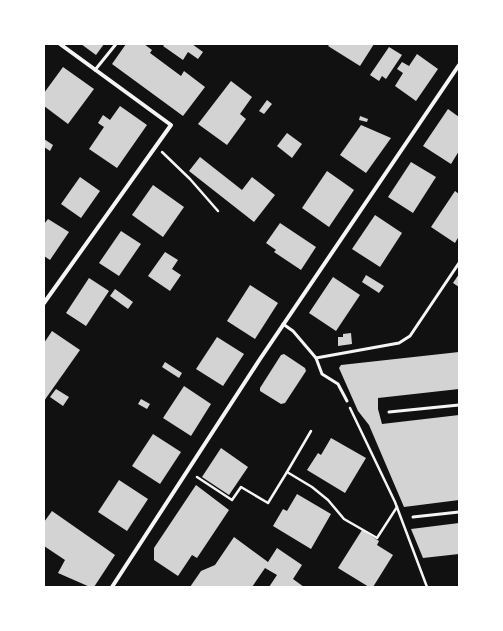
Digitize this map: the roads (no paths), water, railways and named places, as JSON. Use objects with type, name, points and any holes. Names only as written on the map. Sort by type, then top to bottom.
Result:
[{"type":"street","points":[[44,303],[171,125],[60,44]]},
{"type":"street","points":[[112,587],[283,324],[459,65]]},
{"type":"lane","points":[[95,70],[116,44]]},
{"type":"lane","points":[[316,358],[399,343],[405,340],[410,336],[459,263]]},
{"type":"lane","points":[[283,324],[293,331],[316,358],[322,374],[338,384],[347,401]]},
{"type":"lane","points":[[389,412],[459,405]]},
{"type":"lane","points":[[413,517],[459,512]]}]
